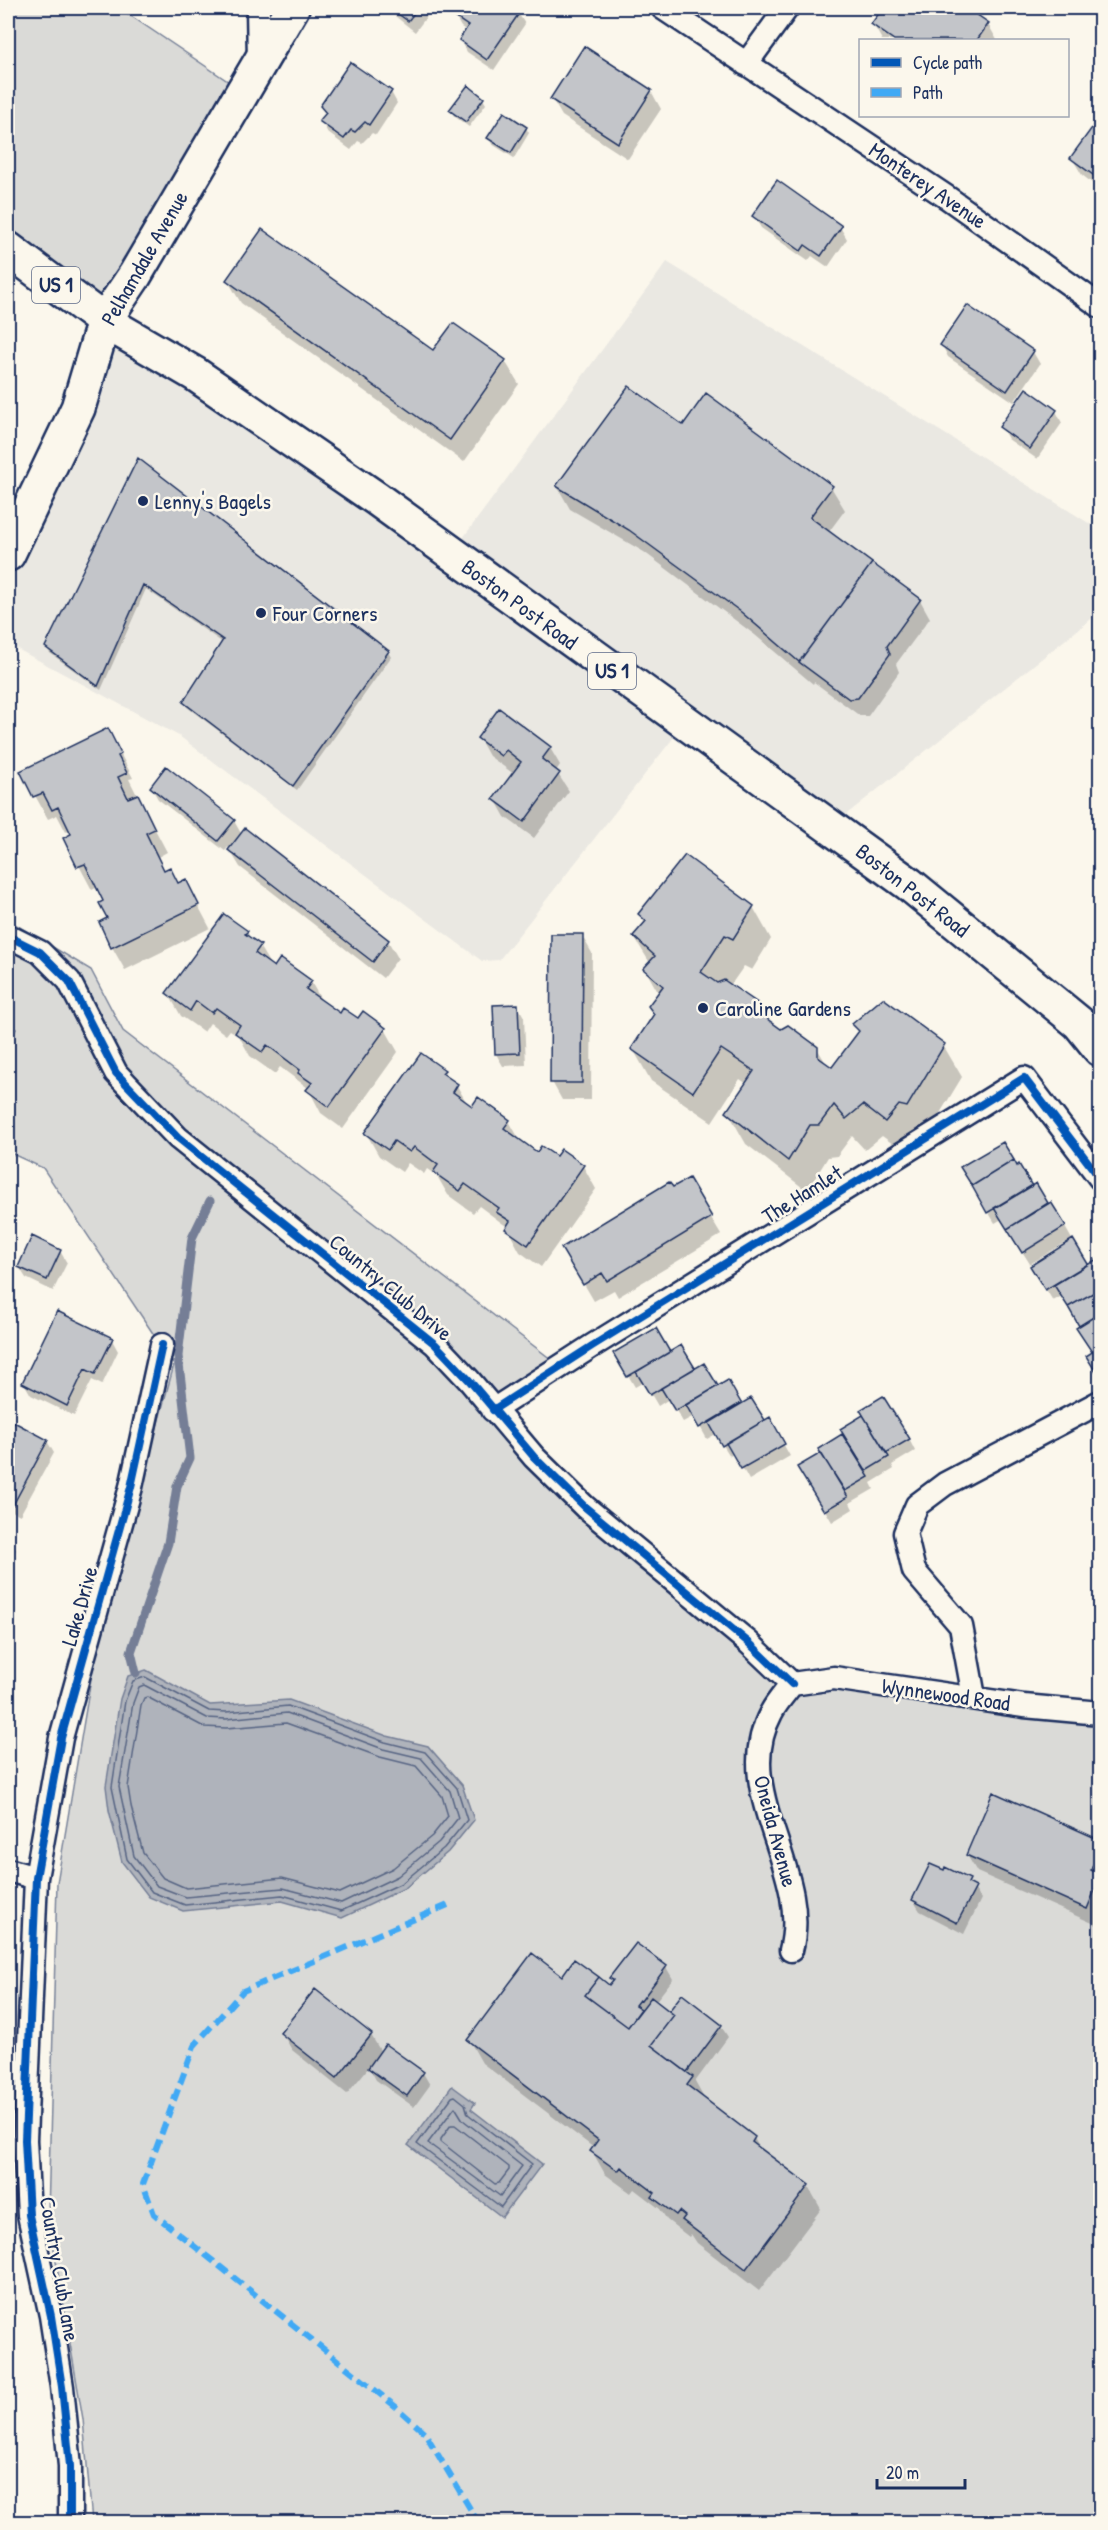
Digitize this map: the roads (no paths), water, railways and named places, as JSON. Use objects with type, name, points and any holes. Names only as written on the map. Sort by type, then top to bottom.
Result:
[{"type":"main road","name":"Pelhamdale Avenue","points":[[8,554],[78,408],[104,321],[135,275],[259,60],[292,8]]},
{"type":"main road","name":"Boston Post Road","points":[[8,249],[104,321],[195,374],[377,499],[909,884],[1079,1023],[1101,1049]]},
{"type":"street","points":[[258,8],[259,60]]},
{"type":"street","name":"Monterey Avenue","points":[[663,8],[948,198],[1101,306]]},
{"type":"street","points":[[746,64],[787,8]]},
{"type":"street","name":"Country Club Drive","points":[[8,936],[40,952],[69,981],[116,1073],[178,1138],[435,1344],[534,1456],[585,1507],[748,1642],[792,1684]]},
{"type":"street","name":"The Hamlet","points":[[493,1410],[591,1346],[1024,1078],[1101,1178]]},
{"type":"street","name":"Lake Drive","points":[[36,1878],[61,1738],[131,1487],[162,1345]]},
{"type":"street","points":[[974,1697],[961,1626],[914,1571],[905,1533],[917,1505],[945,1484],[1101,1402]]},
{"type":"street","name":"Wynnewood Road","points":[[792,1684],[834,1677],[1024,1706],[1101,1713]]},
{"type":"street","name":"Oneida Avenue","points":[[791,1950],[795,1904],[759,1779],[759,1752],[770,1714],[792,1684]]},
{"type":"street","points":[[8,1870],[36,1878]]},
{"type":"street","name":"Country Club Lane","points":[[36,1878],[25,2140],[29,2215],[51,2316],[62,2387],[70,2466],[70,2523]]},
{"type":"water","points":[[146,1670],[210,1705],[289,1700],[387,1736],[428,1746],[462,1785],[474,1820],[448,1852],[405,1888],[342,1918],[282,1901],[183,1911],[149,1897],[122,1862],[109,1810],[106,1786],[120,1699],[128,1676]]},
{"type":"water","points":[[452,2086],[475,2103],[471,2109],[542,2164],[502,2217],[408,2145]]},
{"type":"waterway","points":[[136,1673],[131,1652],[168,1543],[177,1486],[190,1458],[178,1356],[192,1238],[210,1201]]},
{"type":"place","name":"Lenny's Bagels","points":[[143,501]]},
{"type":"place","name":"Four Corners","points":[[261,613]]},
{"type":"place","name":"Caroline Gardens","points":[[703,1008]]}]
